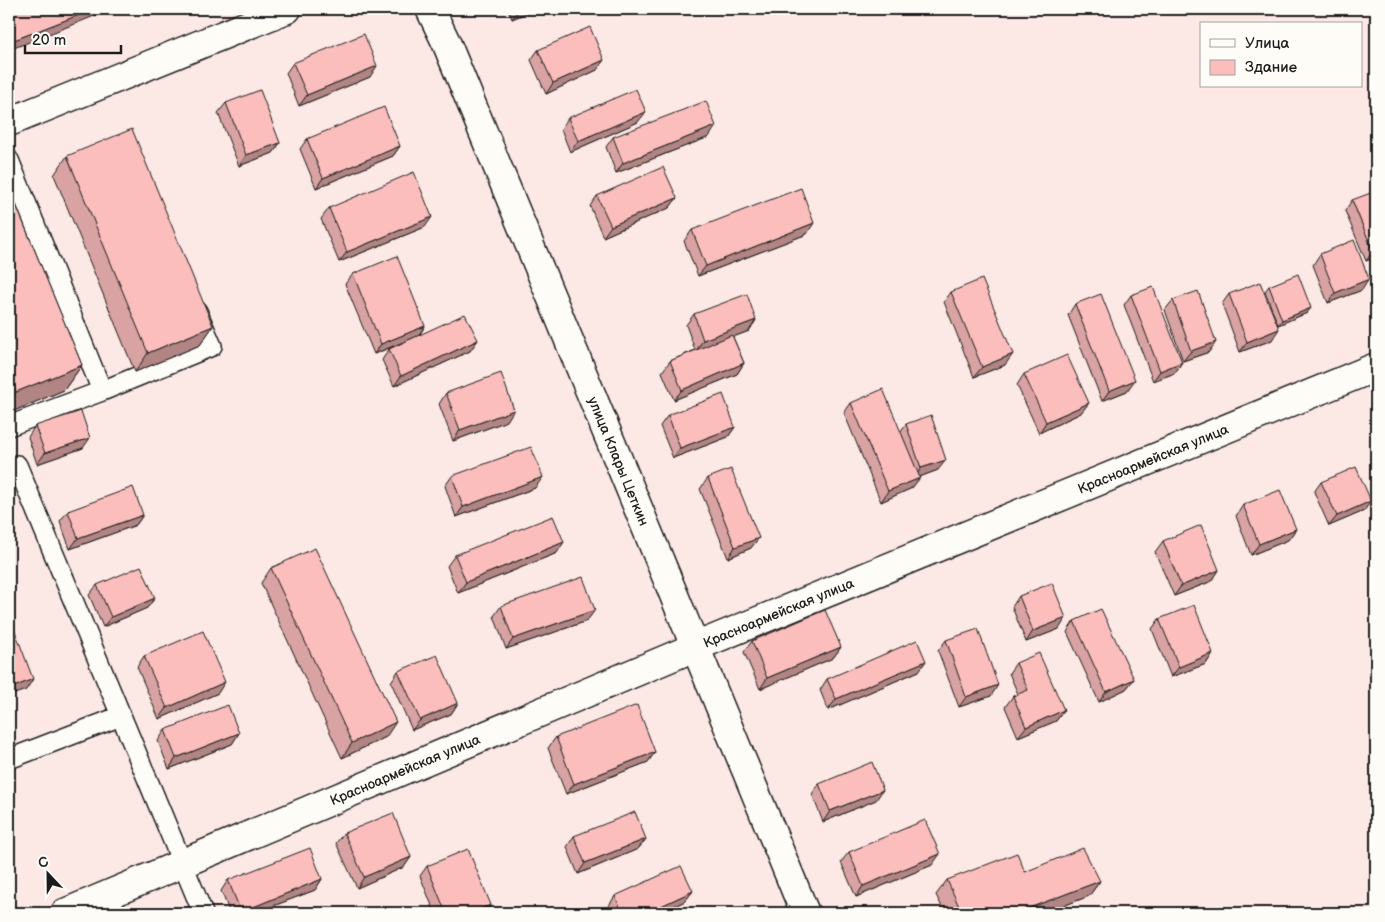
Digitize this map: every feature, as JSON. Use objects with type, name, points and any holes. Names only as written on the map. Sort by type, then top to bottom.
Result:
[{"type":"street","points":[[9,122],[287,9]]},
{"type":"street","name":"улица Клары Цеткин","points":[[430,9],[453,60],[805,913]]},
{"type":"street","name":"Красноармейская улица","points":[[65,913],[696,647],[1376,367]]},
{"type":"lane","points":[[9,160],[102,391]]},
{"type":"lane","points":[[9,426],[102,391],[212,346],[189,292]]},
{"type":"lane","points":[[17,465],[203,913]]},
{"type":"lane","points":[[9,759],[121,716]]},
{"type":"building","points":[[9,9],[94,9],[9,42]]},
{"type":"building","points":[[590,27],[604,60],[553,83],[538,50]]},
{"type":"building","points":[[364,34],[377,66],[307,95],[293,63]]},
{"type":"building","points":[[636,89],[646,112],[578,141],[568,118]]},
{"type":"building","points":[[260,90],[280,143],[246,155],[226,103]]},
{"type":"building","points":[[706,101],[716,126],[623,163],[613,137]]},
{"type":"building","points":[[384,107],[400,146],[323,178],[307,139]]},
{"type":"building","points":[[132,129],[213,326],[148,353],[67,156]]},
{"type":"building","points":[[663,167],[677,198],[611,226],[597,196]]},
{"type":"building","points":[[414,172],[432,217],[347,252],[329,208]]},
{"type":"building","points":[[9,188],[82,365],[16,392],[9,373]]},
{"type":"building","points":[[801,188],[814,223],[706,266],[692,230]]},
{"type":"building","points":[[1376,191],[1376,249],[1373,251],[1352,200]]},
{"type":"building","points":[[1354,240],[1369,279],[1335,293],[1320,254]]},
{"type":"building","points":[[397,256],[425,326],[381,344],[353,274]]},
{"type":"building","points":[[1298,274],[1311,308],[1282,320],[1269,286]]},
{"type":"building","points":[[982,279],[1013,354],[982,367],[951,292]]},
{"type":"building","points":[[1260,282],[1279,329],[1247,342],[1229,294]]},
{"type":"building","points":[[1153,287],[1182,362],[1160,371],[1131,295]]},
{"type":"building","points":[[1198,291],[1216,342],[1191,351],[1173,300]]},
{"type":"building","points":[[747,294],[756,320],[703,340],[694,314]]},
{"type":"building","points":[[1101,294],[1135,380],[1109,391],[1075,304]]},
{"type":"building","points":[[465,314],[478,340],[401,376],[389,349]]},
{"type":"building","points":[[732,335],[744,363],[682,390],[670,361]]},
{"type":"building","points":[[1067,355],[1089,403],[1046,422],[1024,374]]},
{"type":"building","points":[[501,373],[514,410],[460,430],[446,393]]},
{"type":"building","points":[[883,389],[920,478],[888,491],[851,403]]},
{"type":"building","points":[[723,394],[735,427],[680,448],[668,415]]},
{"type":"building","points":[[81,411],[90,438],[45,453],[35,426]]},
{"type":"building","points":[[931,415],[946,460],[921,468],[906,424]]},
{"type":"building","points":[[531,447],[543,477],[463,507],[452,476]]},
{"type":"building","points":[[1356,467],[1371,501],[1337,516],[1321,482]]},
{"type":"building","points":[[731,469],[759,538],[735,547],[708,478]]},
{"type":"building","points":[[133,487],[143,515],[78,538],[68,511]]},
{"type":"building","points":[[1280,490],[1296,529],[1259,544],[1243,505]]},
{"type":"building","points":[[553,516],[564,542],[466,582],[455,555]]},
{"type":"building","points":[[1201,525],[1219,570],[1181,586],[1163,541]]},
{"type":"building","points":[[315,548],[396,722],[352,743],[271,568]]},
{"type":"building","points":[[141,566],[155,598],[111,617],[97,585]]},
{"type":"building","points":[[583,577],[595,610],[513,639],[501,606]]},
{"type":"building","points":[[1052,583],[1066,618],[1033,631],[1019,596]]},
{"type":"building","points":[[1194,605],[1213,653],[1179,667],[1159,619]]},
{"type":"building","points":[[1101,609],[1134,679],[1106,692],[1074,621]]},
{"type":"building","points":[[825,610],[841,647],[767,678],[752,641]]},
{"type":"building","points":[[12,623],[33,679],[9,689],[9,625]]},
{"type":"building","points":[[978,629],[998,685],[966,697],[946,640]]},
{"type":"building","points":[[203,631],[225,682],[167,708],[144,656]]},
{"type":"building","points":[[917,640],[926,661],[836,699],[827,679]]},
{"type":"building","points":[[1039,653],[1064,710],[1026,727],[1013,696],[1028,690],[1016,663]]},
{"type":"building","points":[[437,655],[458,703],[420,720],[398,671]]},
{"type":"building","points":[[228,705],[239,733],[176,758],[165,730]]},
{"type":"building","points":[[637,705],[655,752],[574,784],[556,737]]},
{"type":"building","points":[[872,762],[883,790],[830,811],[819,784]]},
{"type":"building","points":[[635,812],[646,839],[585,863],[574,836]]},
{"type":"building","points":[[393,813],[411,857],[364,877],[344,833]]},
{"type":"building","points":[[925,820],[940,854],[863,886],[849,852]]},
{"type":"building","points":[[310,848],[322,879],[241,912],[228,880]]},
{"type":"building","points":[[1083,848],[1100,881],[1016,913],[962,913],[947,880],[1017,853],[1025,872]]},
{"type":"building","points":[[468,849],[491,905],[470,913],[446,913],[427,866]]},
{"type":"building","points":[[681,866],[693,891],[646,913],[623,913],[615,896]]}]
